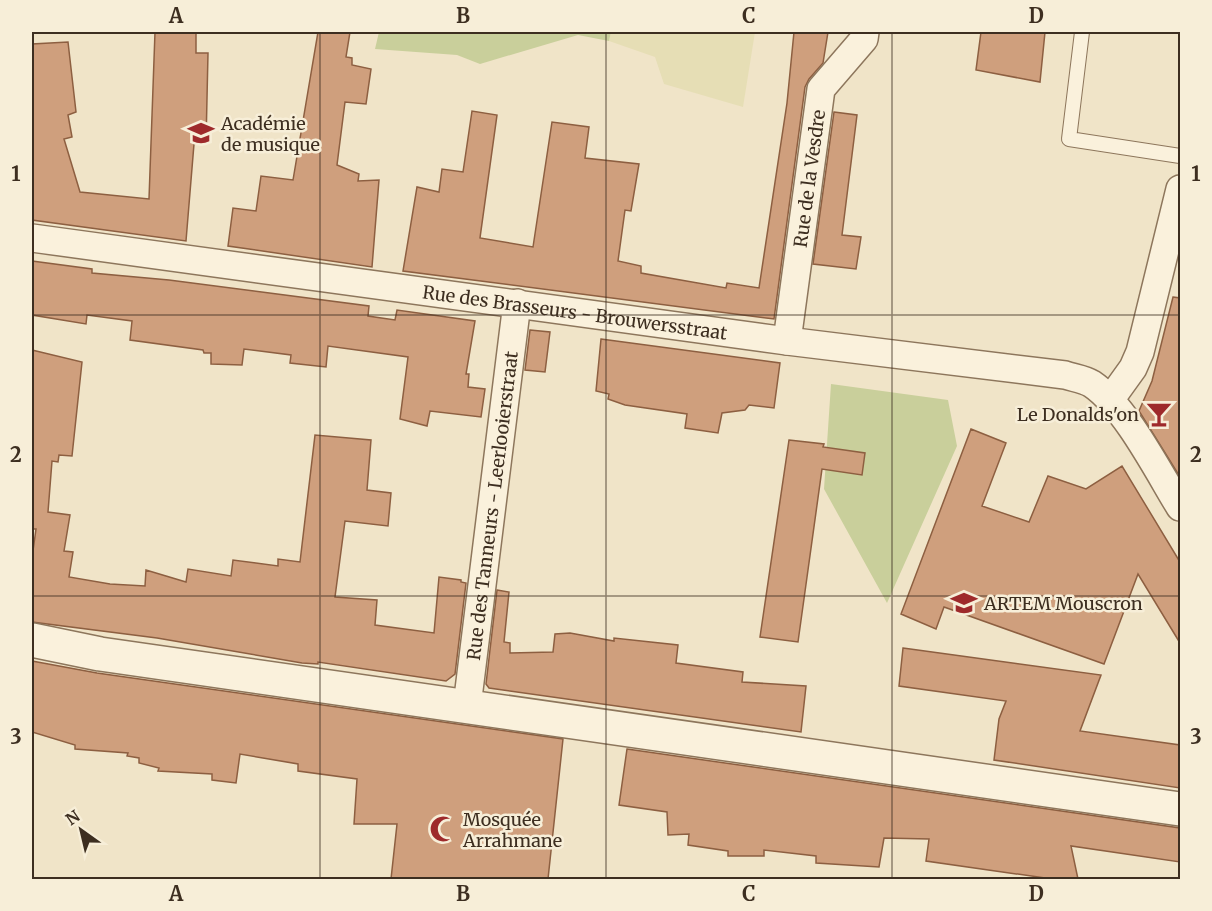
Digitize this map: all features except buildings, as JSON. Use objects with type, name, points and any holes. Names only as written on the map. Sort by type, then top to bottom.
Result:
[{"type":"street","name":"Rue de la Vesdre","points":[[787,341],[821,89],[864,39],[866,32]]},
{"type":"street","points":[[1110,400],[1133,368],[1140,352],[1180,189]]},
{"type":"street","name":"Rue des Brasseurs - Brouwersstraat","points":[[32,238],[787,341],[1065,375],[1090,384],[1110,400],[1123,416],[1180,507]]},
{"type":"street","name":"Rue des Tanneurs - Leerlooierstraat","points":[[467,706],[517,303]]},
{"type":"street","points":[[32,640],[100,654],[1180,809]]},
{"type":"lane","points":[[1082,32],[1069,139],[1180,156]]},
{"type":"shaded area","points":[[611,32],[755,32],[743,107],[664,84],[655,57],[609,41]]},
{"type":"green space","points":[[379,32],[611,32],[609,41],[578,35],[480,64],[457,55],[375,49]]},
{"type":"green space","points":[[831,384],[948,400],[957,446],[887,603],[824,489]]},
{"type":"place","name":"Académie de musique","points":[[201,133]]},
{"type":"place","name":"Le Donalds'on","points":[[1159,414]]},
{"type":"place","name":"ARTEM Mouscron","points":[[964,603]]},
{"type":"place","name":"Mosquée Arrahmane","points":[[443,829]]}]
